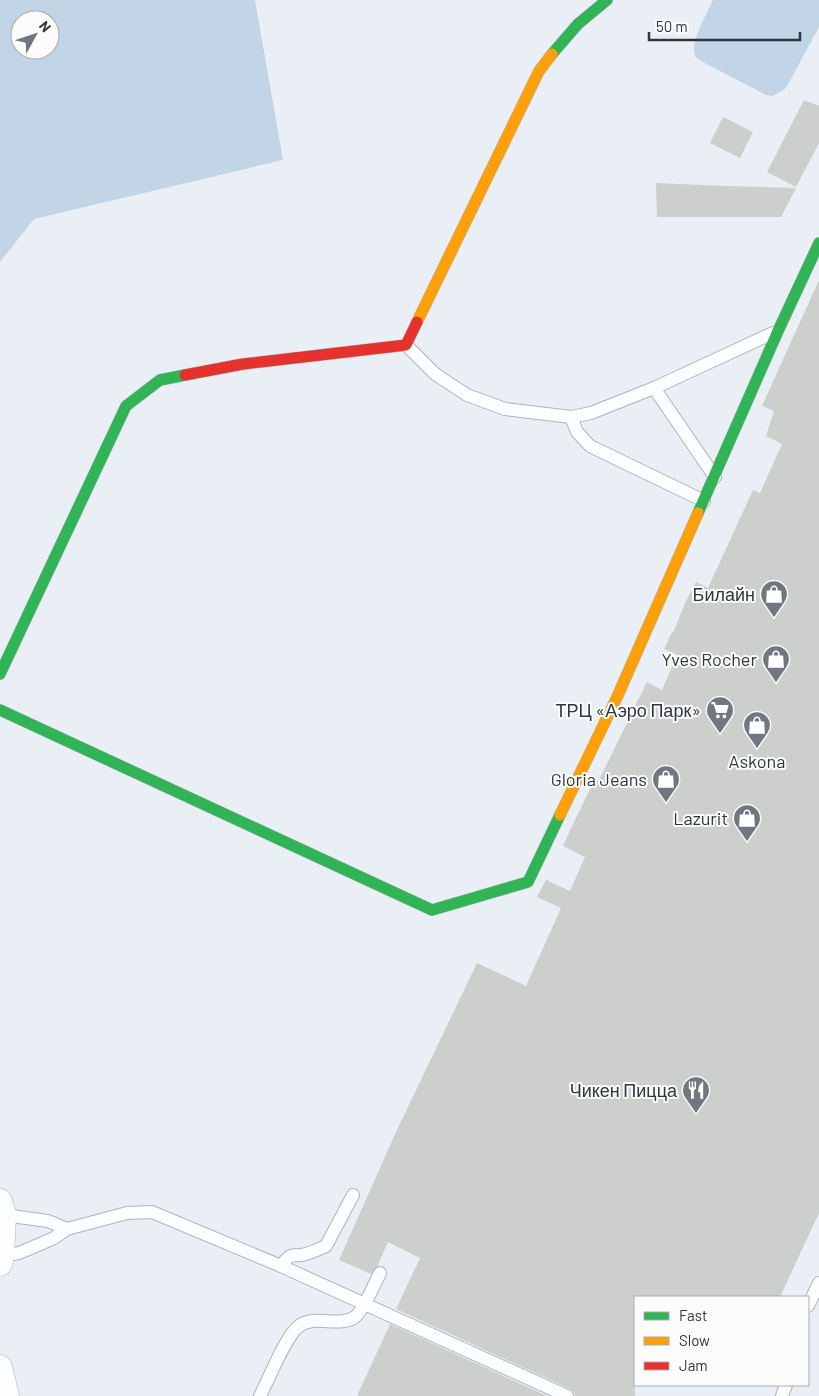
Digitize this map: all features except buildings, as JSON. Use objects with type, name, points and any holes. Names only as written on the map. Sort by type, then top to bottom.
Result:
[{"type":"street","points":[[0,674],[126,406],[160,380],[243,364],[406,345],[539,71],[563,39],[589,13],[607,0]]},
{"type":"street","points":[[0,710],[432,910],[528,882],[618,695],[778,331],[819,243]]},
{"type":"street","points":[[1,1260],[2,1208]]},
{"type":"street","points":[[0,1367],[7,1396]]},
{"type":"lane","points":[[406,345],[435,374],[468,395],[505,409],[571,417],[591,413],[654,388],[778,331]]},
{"type":"lane","points":[[654,388],[715,477]]},
{"type":"lane","points":[[571,417],[577,432],[590,446],[704,500]]},
{"type":"lane","points":[[281,1266],[288,1256],[304,1255],[326,1246],[353,1195]]},
{"type":"lane","points":[[2,1208],[48,1221],[67,1229]]},
{"type":"lane","points":[[1,1260],[54,1238],[67,1229],[128,1213],[152,1212],[281,1266],[567,1396]]},
{"type":"lane","points":[[260,1396],[292,1333],[300,1325],[312,1320],[344,1320],[355,1317],[380,1274]]},
{"type":"lane","points":[[809,1304],[819,1283]]},
{"type":"shaded area","points":[[0,0],[255,0],[283,160],[34,219],[0,262]]},
{"type":"shaded area","points":[[713,0],[819,0],[819,27],[786,88],[773,96],[766,95],[695,57],[694,50],[697,36]]},
{"type":"traffic: fast","points":[[552,54],[578,24],[607,0]]},
{"type":"traffic: fast","points":[[698,513],[819,243]]},
{"type":"traffic: fast","points":[[0,674],[126,406],[160,380],[185,375]]},
{"type":"traffic: fast","points":[[0,710],[432,910],[528,882],[560,815]]},
{"type":"traffic: slow","points":[[417,322],[539,71],[552,54]]},
{"type":"traffic: slow","points":[[560,815],[618,695],[698,513]]},
{"type":"traffic: jam","points":[[185,375],[243,364],[406,345],[417,322]]},
{"type":"place","name":"Билайн","points":[[774,618]]},
{"type":"place","name":"Yves Rocher","points":[[776,683]]},
{"type":"place","name":"ТРЦ «Аэро Парк»","points":[[720,734]]},
{"type":"place","name":"Askona","points":[[757,749]]},
{"type":"place","name":"Gloria Jeans","points":[[666,803]]},
{"type":"place","name":"Lazurit","points":[[747,842]]},
{"type":"place","name":"Чикен Пицца","points":[[696,1114]]}]
